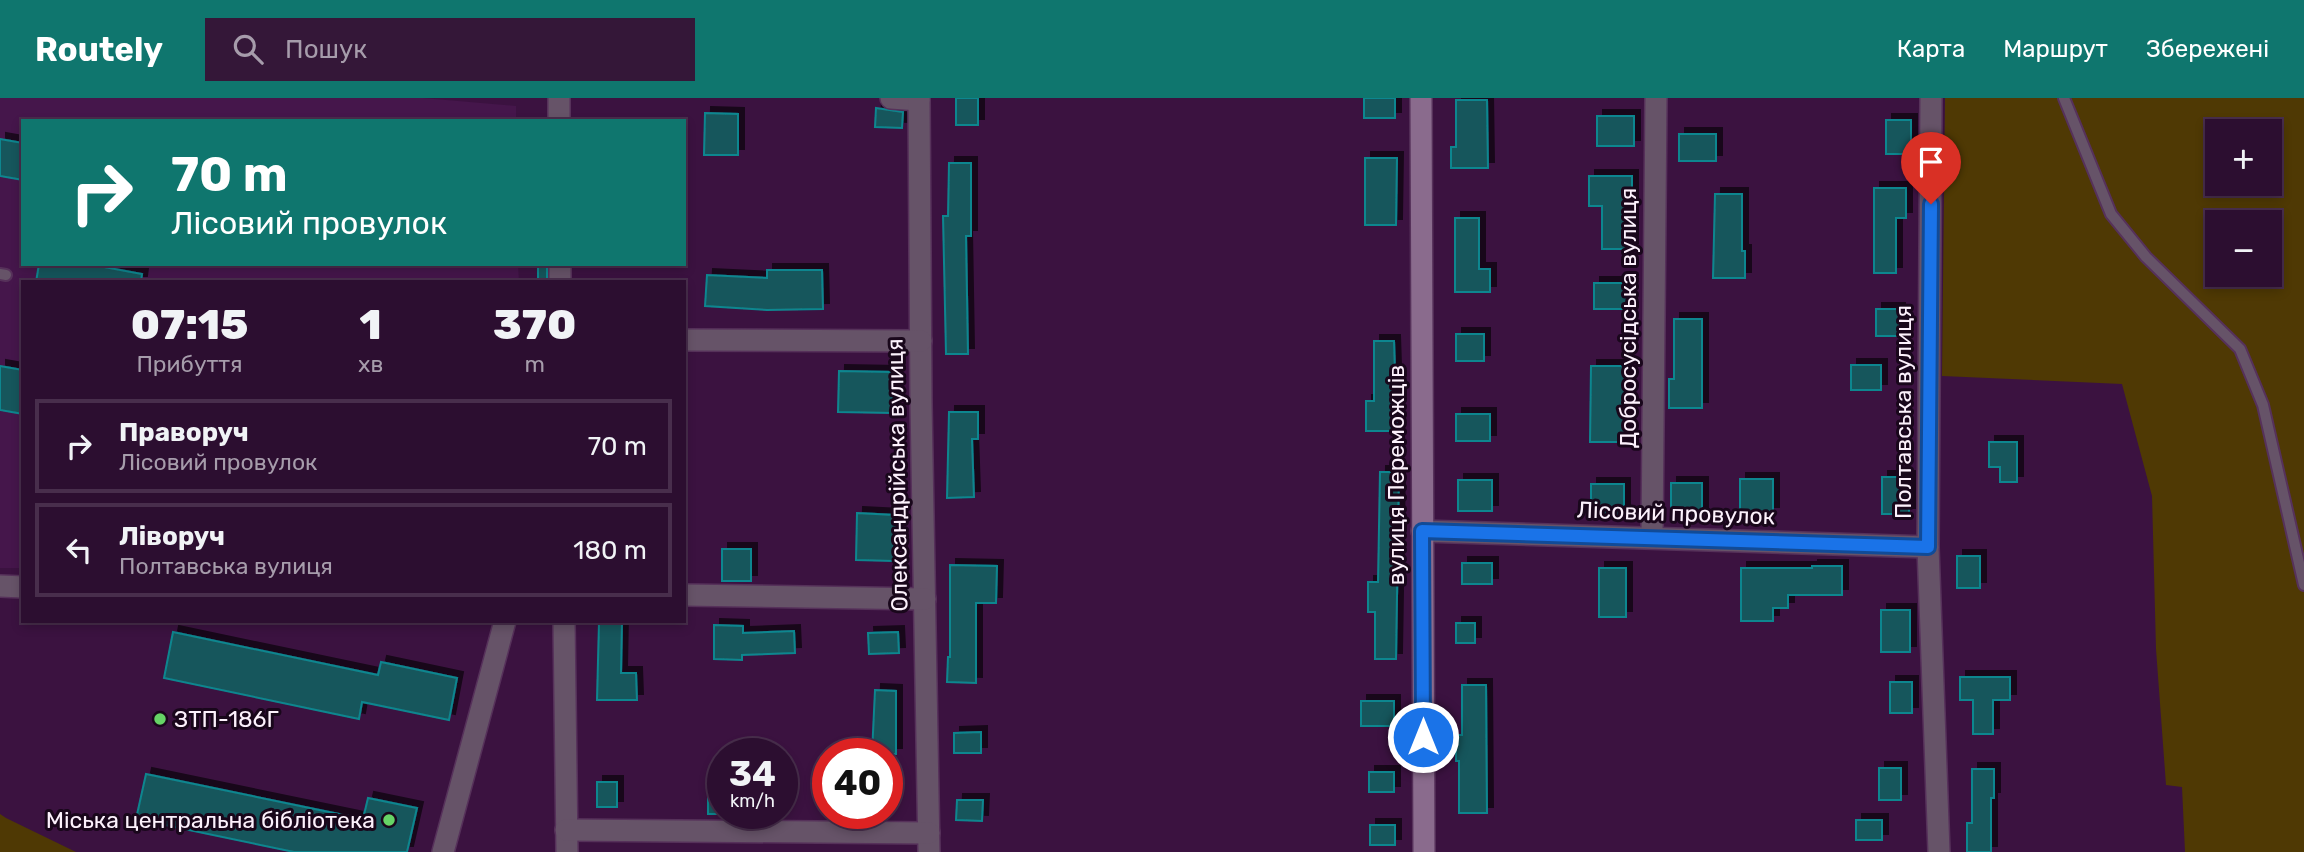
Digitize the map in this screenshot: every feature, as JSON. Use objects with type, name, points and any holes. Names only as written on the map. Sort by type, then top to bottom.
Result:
[{"type":"street","points":[[559,98],[559,119]]},
{"type":"street","points":[[891,98],[919,99]]},
{"type":"street","name":"вулиця Переможців","points":[[1420,98],[1424,852]]},
{"type":"street","name":"Добросусідська вулиця","points":[[1653,538],[1656,98]]},
{"type":"street","name":"Полтавська вулиця","points":[[1931,98],[1928,547],[1939,852]]},
{"type":"street","name":"Олександрійська вулиця","points":[[919,99],[929,842]]},
{"type":"street","points":[[686,340],[921,341]]},
{"type":"street","name":"Лісовий провулок","points":[[1422,531],[1928,547]]},
{"type":"street","points":[[0,586],[21,587]]},
{"type":"street","points":[[686,595],[925,599]]},
{"type":"street","points":[[443,852],[504,623]]},
{"type":"street","points":[[564,623],[567,852]]},
{"type":"street","points":[[566,830],[929,842]]},
{"type":"lane","points":[[2064,98],[2111,214],[2146,257],[2240,349],[2263,405],[2304,585]]},
{"type":"shaded area","points":[[0,98],[423,98],[516,106],[516,119],[21,119],[21,266],[518,266],[519,280],[21,280],[21,568],[0,568]]},
{"type":"shaded area","points":[[1945,98],[2304,98],[2304,852],[2185,852],[2182,787],[2166,785],[2156,649],[2152,496],[2122,384],[1942,376]]},
{"type":"shaded area","points":[[0,814],[6,818],[76,852],[0,852]]},
{"type":"building","points":[[956,98],[978,98],[978,125],[956,125]]},
{"type":"building","points":[[1364,98],[1395,98],[1395,118],[1364,118]]},
{"type":"building","points":[[1456,100],[1487,100],[1488,168],[1451,168],[1451,147],[1456,147]]},
{"type":"building","points":[[876,108],[903,112],[902,128],[875,127]]},
{"type":"building","points":[[705,113],[738,114],[738,155],[704,155]]},
{"type":"building","points":[[1597,116],[1634,116],[1634,146],[1597,146]]},
{"type":"building","points":[[1886,120],[1911,120],[1911,154],[1886,154]]},
{"type":"building","points":[[1679,134],[1716,134],[1716,161],[1679,161]]},
{"type":"building","points":[[0,139],[21,143],[21,180],[0,176]]},
{"type":"building","points":[[1365,158],[1397,158],[1396,225],[1365,225]]},
{"type":"building","points":[[949,163],[971,163],[971,236],[966,236],[968,354],[946,354],[943,216],[948,216]]},
{"type":"building","points":[[1589,176],[1632,176],[1632,249],[1602,249],[1602,206],[1589,206]]},
{"type":"building","points":[[1874,188],[1906,188],[1906,218],[1896,218],[1896,273],[1874,273]]},
{"type":"building","points":[[1715,194],[1742,194],[1745,278],[1713,278]]},
{"type":"building","points":[[1455,218],[1479,218],[1479,269],[1490,269],[1490,292],[1455,292]]},
{"type":"building","points":[[39,266],[99,266],[142,274],[141,280],[36,280]]},
{"type":"building","points":[[538,266],[547,266],[547,280],[538,280]]},
{"type":"building","points":[[767,270],[822,270],[823,309],[767,310],[705,306],[707,275],[767,278]]},
{"type":"building","points":[[1594,283],[1627,283],[1627,309],[1594,309]]},
{"type":"building","points":[[1876,309],[1899,309],[1899,336],[1876,336]]},
{"type":"building","points":[[1674,319],[1702,319],[1702,408],[1669,408],[1669,379],[1674,379]]},
{"type":"building","points":[[1456,334],[1484,334],[1484,361],[1456,361]]},
{"type":"building","points":[[1374,341],[1394,341],[1397,431],[1366,431],[1366,401],[1374,401]]},
{"type":"building","points":[[1851,365],[1881,365],[1881,390],[1851,390]]},
{"type":"building","points":[[0,366],[21,370],[21,414],[0,410]]},
{"type":"building","points":[[1591,366],[1625,366],[1624,442],[1590,442]]},
{"type":"building","points":[[839,371],[893,372],[892,413],[838,412]]},
{"type":"building","points":[[949,412],[978,412],[978,439],[972,439],[974,497],[947,498]]},
{"type":"building","points":[[1456,414],[1490,414],[1490,441],[1456,441]]},
{"type":"building","points":[[1989,442],[2017,442],[2017,482],[2000,482],[2000,467],[1989,467]]},
{"type":"building","points":[[1380,472],[1399,472],[1396,659],[1375,659],[1375,612],[1368,612],[1368,582],[1378,582]]},
{"type":"building","points":[[1882,477],[1909,477],[1909,514],[1882,514]]},
{"type":"building","points":[[1740,479],[1773,479],[1773,513],[1740,513]]},
{"type":"building","points":[[1458,480],[1492,480],[1492,511],[1458,511]]},
{"type":"building","points":[[1671,483],[1702,483],[1702,513],[1671,513]]},
{"type":"building","points":[[1591,484],[1624,484],[1624,515],[1591,515]]},
{"type":"building","points":[[857,513],[895,515],[893,561],[856,560]]},
{"type":"building","points":[[722,549],[751,549],[751,581],[722,581]]},
{"type":"building","points":[[1957,556],[1980,556],[1980,588],[1957,588]]},
{"type":"building","points":[[1462,563],[1492,563],[1492,584],[1462,584]]},
{"type":"building","points":[[950,565],[997,566],[996,603],[976,603],[976,683],[947,682],[950,657]]},
{"type":"building","points":[[1842,566],[1842,595],[1788,595],[1788,608],[1773,608],[1773,621],[1741,621],[1741,568]]},
{"type":"building","points":[[1599,568],[1626,568],[1626,617],[1599,617]]},
{"type":"building","points":[[1881,610],[1910,610],[1910,652],[1881,652]]},
{"type":"building","points":[[599,623],[622,623],[621,673],[636,673],[637,700],[597,700]]},
{"type":"building","points":[[1456,623],[1475,623],[1475,643],[1456,643]]},
{"type":"building","points":[[714,625],[743,626],[743,633],[794,631],[795,653],[742,655],[742,660],[714,659]]},
{"type":"building","points":[[173,632],[378,675],[381,662],[457,678],[449,720],[362,702],[359,719],[164,678]]},
{"type":"building","points":[[898,632],[899,653],[869,654],[868,633]]},
{"type":"building","points":[[1960,677],[2010,677],[2010,700],[1993,700],[1993,734],[1973,734],[1973,700],[1960,700]]},
{"type":"building","points":[[1890,682],[1912,682],[1912,713],[1890,713]]},
{"type":"building","points":[[1462,685],[1486,685],[1487,813],[1459,813],[1456,735],[1462,735]]},
{"type":"building","points":[[875,690],[896,691],[896,738],[873,738]]},
{"type":"building","points":[[1361,701],[1394,701],[1394,726],[1361,726]]},
{"type":"building","points":[[981,732],[981,753],[954,753],[954,733]]},
{"type":"building","points":[[1879,768],[1901,768],[1901,800],[1879,800]]},
{"type":"building","points":[[1972,769],[1994,769],[1991,852],[1967,852],[1967,823],[1972,823]]},
{"type":"building","points":[[1369,772],[1394,772],[1394,792],[1369,792]]},
{"type":"building","points":[[146,774],[363,819],[368,798],[417,808],[407,852],[294,852],[136,819]]},
{"type":"building","points":[[597,782],[617,782],[617,807],[597,807]]},
{"type":"building","points":[[957,800],[983,800],[982,821],[956,820]]},
{"type":"building","points":[[1856,820],[1882,820],[1882,840],[1856,840]]},
{"type":"building","points":[[1370,825],[1395,825],[1395,845],[1370,845]]},
{"type":"place","name":"ЗТП-186Г","points":[[160,719]]},
{"type":"place","name":"Міська центральна бібліотека","points":[[389,820]]},
{"type":"route","points":[[1423,737],[1422,531],[1928,547],[1931,204]]}]
